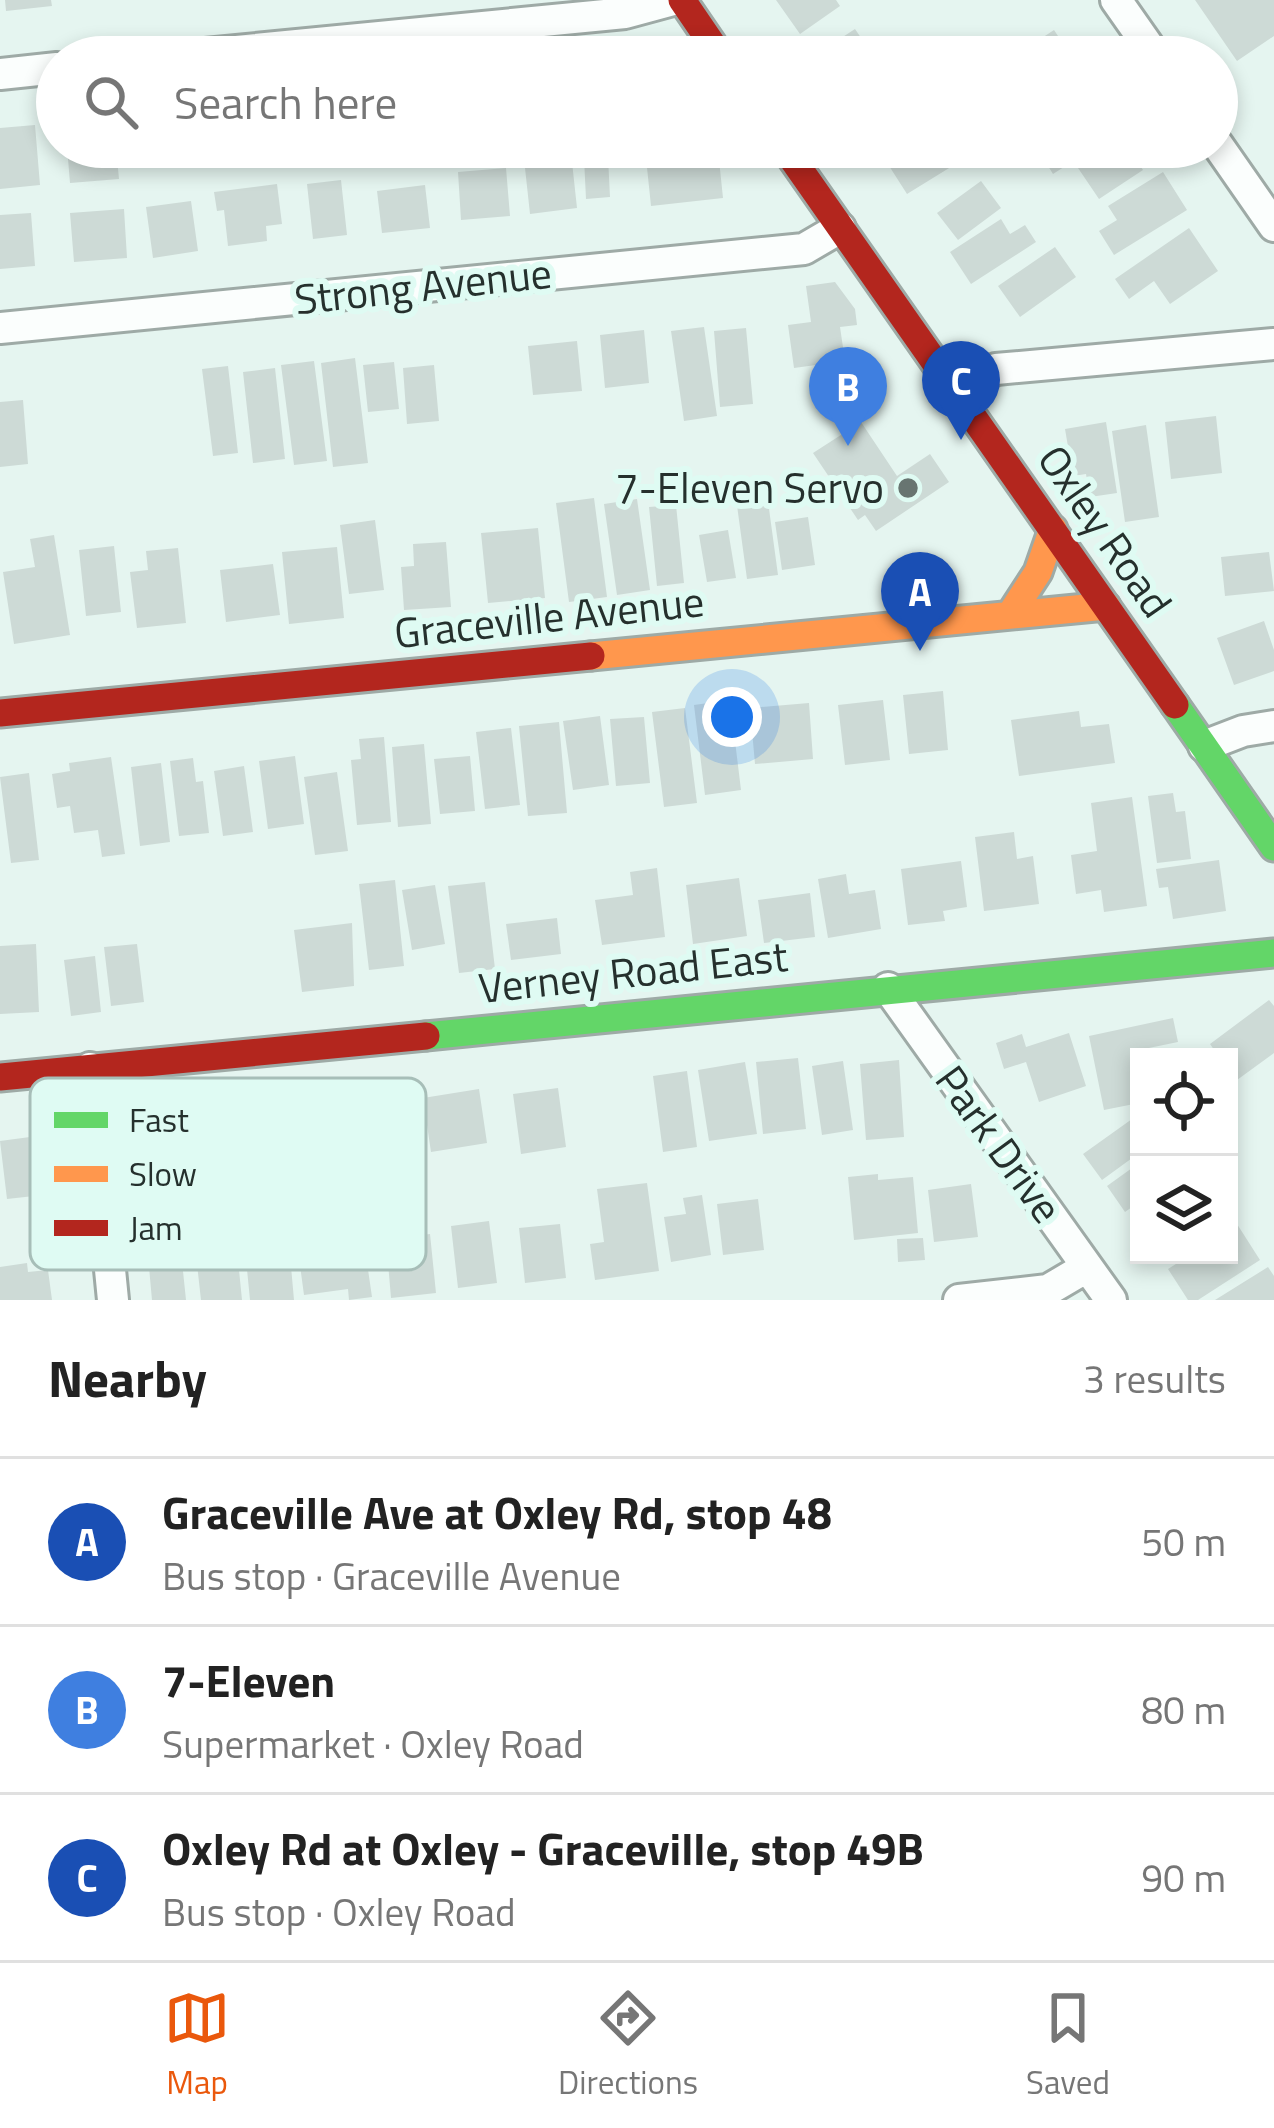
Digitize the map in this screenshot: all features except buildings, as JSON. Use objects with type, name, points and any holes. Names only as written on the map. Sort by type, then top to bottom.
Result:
[{"type":"main road","points":[[677,0],[705,36]]},
{"type":"main road","name":"Oxley Road","points":[[799,168],[1274,847]]},
{"type":"main road","points":[[1010,615],[1039,572],[1053,529]]},
{"type":"main road","name":"Graceville Avenue","points":[[0,713],[1106,606]]},
{"type":"main road","name":"Verney Road East","points":[[0,1077],[1274,952]]},
{"type":"street","points":[[389,36],[625,13],[677,0]]},
{"type":"street","points":[[1116,0],[1141,36]]},
{"type":"street","points":[[0,74],[36,70]]},
{"type":"street","points":[[1234,168],[1274,226]]},
{"type":"street","name":"Strong Avenue","points":[[0,328],[804,249],[840,228]]},
{"type":"street","points":[[954,389],[996,369],[1274,344]]},
{"type":"street","points":[[1204,746],[1243,731],[1274,726]]},
{"type":"street","name":"Park Drive","points":[[888,988],[1111,1300]]},
{"type":"street","points":[[90,1068],[91,1078]]},
{"type":"street","points":[[959,1300],[1048,1291],[1087,1267]]},
{"type":"street","points":[[110,1270],[113,1300]]},
{"type":"traffic: fast","points":[[1175,705],[1274,847]]},
{"type":"traffic: fast","points":[[426,1036],[1274,953]]},
{"type":"traffic: slow","points":[[1010,615],[1038,572],[1053,529]]},
{"type":"traffic: slow","points":[[591,656],[1106,606]]},
{"type":"traffic: jam","points":[[682,0],[707,36]]},
{"type":"traffic: jam","points":[[799,168],[1175,705]]},
{"type":"traffic: jam","points":[[0,713],[591,656]]},
{"type":"traffic: jam","points":[[0,1077],[426,1036]]},
{"type":"place","name":"Oxley Rd at Oxley - Graceville, stop 49B","points":[[961,440]]},
{"type":"place","name":"7-Eleven","points":[[848,446]]},
{"type":"place","name":"7-Eleven Servo","points":[[908,488]]},
{"type":"place","name":"Graceville Ave at Oxley Rd, stop 48","points":[[920,651]]}]
